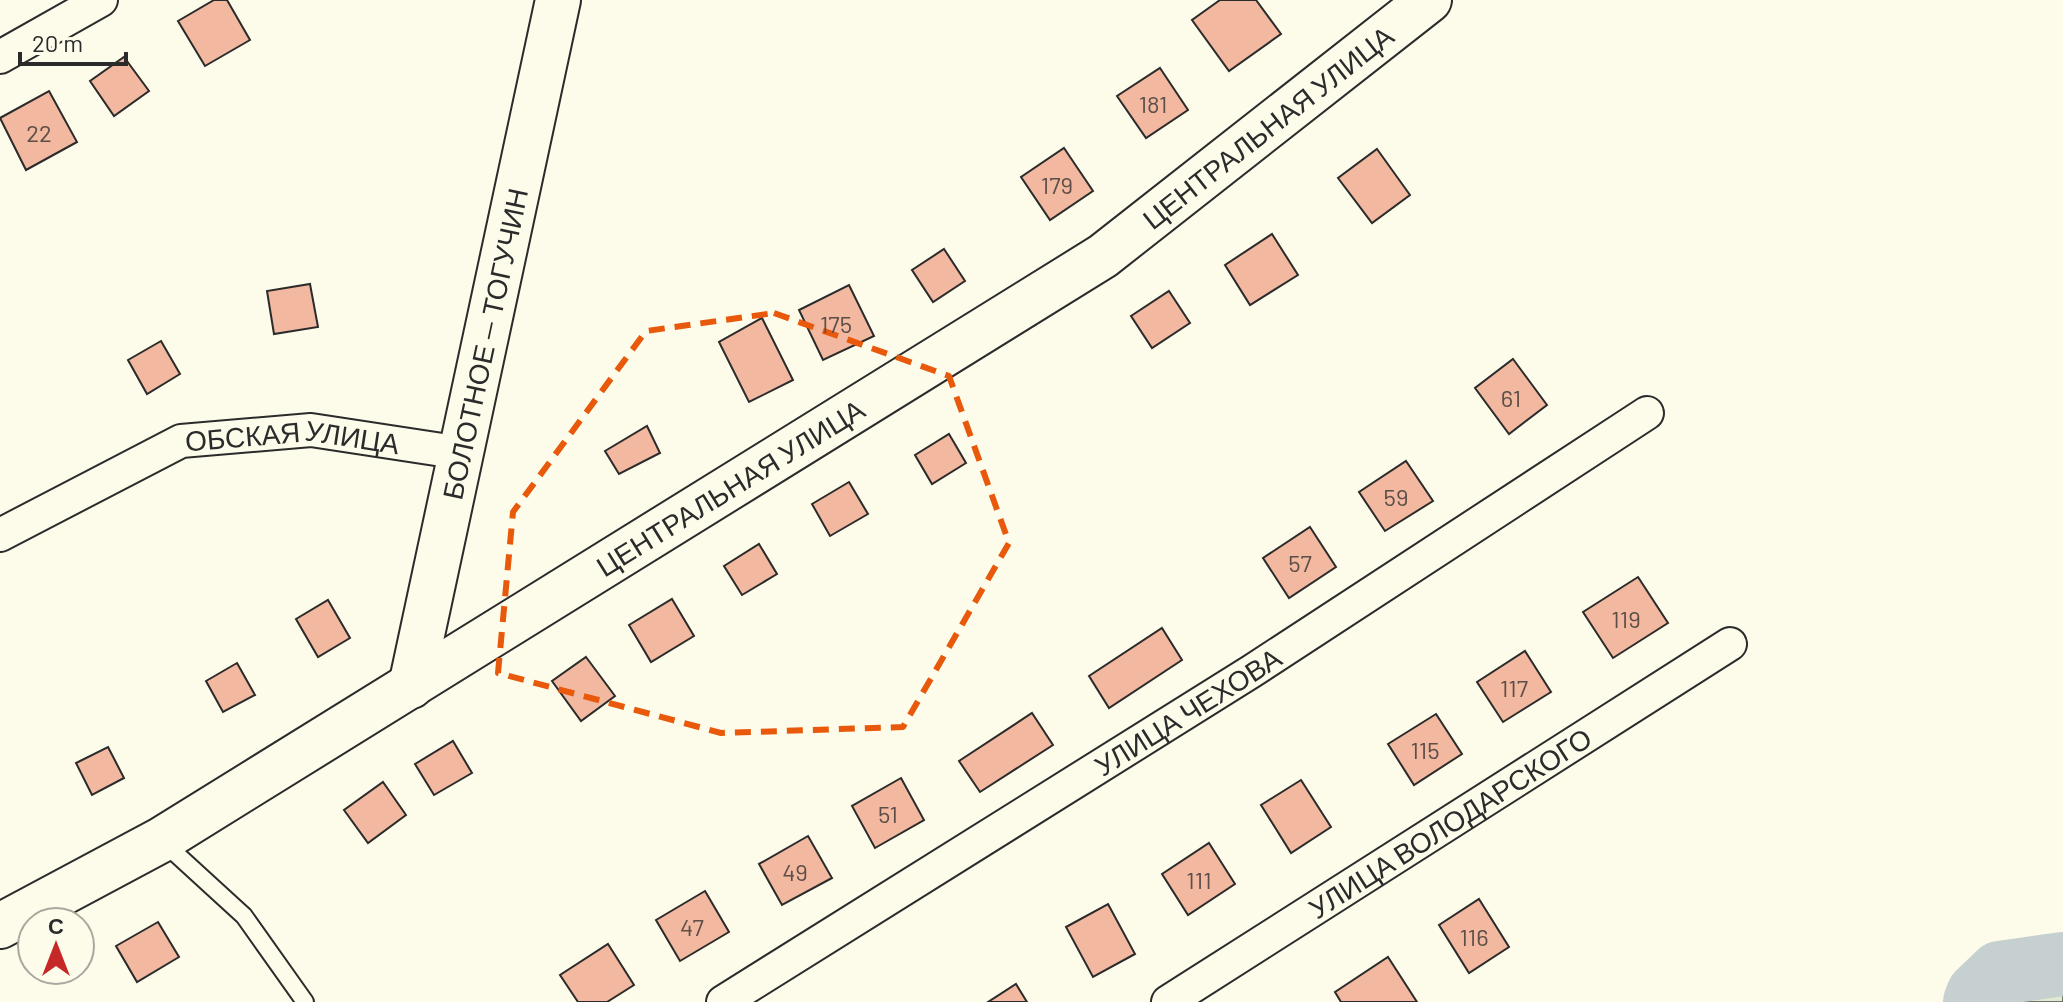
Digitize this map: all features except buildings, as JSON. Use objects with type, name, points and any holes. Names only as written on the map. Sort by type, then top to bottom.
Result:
[{"type":"street","points":[[0,57],[101,0]]},
{"type":"street","name":"БОЛОТНОЕ — ТОГУЧИН","points":[[411,686],[558,0]]},
{"type":"street","name":"ЦЕНТРАЛЬНАЯ УЛИЦА","points":[[0,926],[161,840],[1103,256],[1429,0]]},
{"type":"street","name":"УЛИЦА ЧЕХОВА","points":[[723,1002],[1252,671],[1647,413]]},
{"type":"street","name":"ОБСКАЯ УЛИЦА","points":[[0,535],[181,441],[311,430],[462,453]]},
{"type":"street","name":"УЛИЦА ВОЛОДАРСКОГО","points":[[1168,1002],[1730,644]]},
{"type":"lane","points":[[161,840],[244,916],[305,1002]]},
{"type":"highlighted area","points":[[774,313],[949,376],[1009,543],[903,727],[721,733],[498,673],[513,512],[646,331]]},
{"type":"green space","points":[[2063,964],[2063,1002],[1975,1002],[1978,994],[2000,973]]},
{"type":"waterway","points":[[1975,1002],[1978,994],[2000,973],[2063,964]]}]
